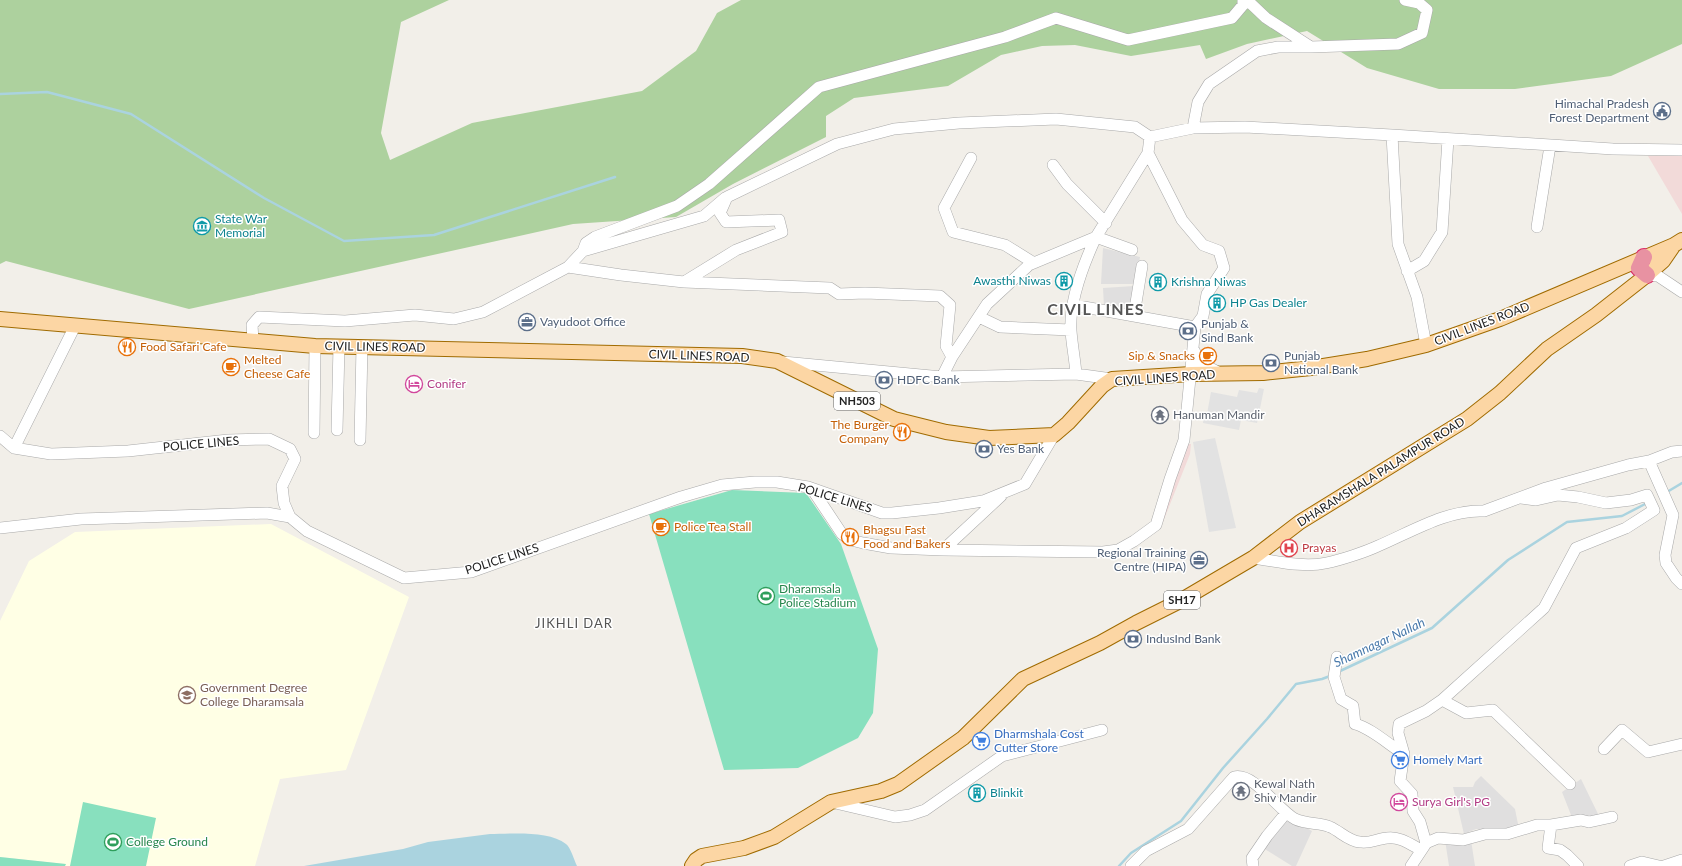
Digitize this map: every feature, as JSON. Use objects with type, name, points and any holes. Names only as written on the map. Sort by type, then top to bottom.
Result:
[{"type":"highway","points":[[1644,257],[1639,268],[1647,275]]},
{"type":"main road","name":"CIVIL LINES ROAD","points":[[0,319],[315,346],[742,356],[776,361],[894,419],[946,432],[989,438],[1054,435],[1068,423],[1102,386],[1112,379],[1192,374],[1263,373],[1311,368],[1367,359],[1426,345],[1500,319],[1678,243]]},
{"type":"main road","name":"DHARAMSHALA PALAMPUR ROAD","points":[[692,866],[696,860],[702,856],[744,848],[779,835],[831,802],[881,791],[898,784],[963,738],[1023,679],[1100,643],[1180,601],[1253,558],[1300,522],[1467,419],[1500,393],[1547,349],[1596,315],[1647,275],[1678,243]]},
{"type":"street","points":[[252,340],[252,324],[259,317],[345,321],[415,314],[454,320],[484,312],[568,267],[583,251],[586,243],[595,237],[677,206],[702,189],[818,87],[1005,37],[1056,18],[1128,40],[1232,18],[1243,5],[1243,0]]},
{"type":"street","points":[[1246,0],[1266,18],[1311,47]]},
{"type":"street","points":[[1193,128],[1198,102],[1209,84],[1257,51],[1278,47],[1398,44],[1422,33],[1427,10],[1419,3],[1405,0]]},
{"type":"street","points":[[583,251],[704,216],[727,197],[837,144],[894,129],[959,123],[1056,119],[1135,127],[1150,137],[1193,128],[1245,127],[1550,146],[1682,150]]},
{"type":"street","points":[[1392,135],[1398,244],[1417,297],[1426,345]]},
{"type":"street","points":[[1076,374],[1071,330],[1073,305],[1086,259],[1096,237],[1148,153],[1150,137]]},
{"type":"street","points":[[1407,271],[1424,261],[1442,232],[1448,139]]},
{"type":"street","points":[[1538,227],[1550,146]]},
{"type":"street","points":[[812,490],[842,534],[851,540],[892,548],[1103,552],[1118,550],[1134,541],[1156,525],[1184,440],[1192,374],[1195,327],[1203,316],[1207,294],[1224,268],[1219,251],[1203,245],[1182,220],[1148,153]]},
{"type":"street","points":[[971,158],[944,208],[952,232],[1005,245],[1034,263]]},
{"type":"street","points":[[1053,165],[1067,184],[1106,223]]},
{"type":"street","points":[[684,282],[736,250],[782,232],[779,220],[726,222],[720,213],[727,197]]},
{"type":"street","points":[[942,377],[952,357],[988,304],[1029,265],[1096,237],[1132,250]]},
{"type":"street","points":[[1134,315],[1142,266]]},
{"type":"street","points":[[568,267],[684,282],[830,288],[839,294],[865,293],[940,296],[950,305],[946,346],[952,357]]},
{"type":"street","points":[[1647,275],[1658,276],[1682,292]]},
{"type":"street","points":[[1073,305],[1115,314],[1134,315],[1195,327]]},
{"type":"street","points":[[979,317],[1000,327],[1071,330]]},
{"type":"street","points":[[0,436],[14,448],[75,326]]},
{"type":"street","points":[[314,433],[315,346]]},
{"type":"street","points":[[337,430],[339,346]]},
{"type":"street","points":[[360,440],[362,346]]},
{"type":"street","points":[[1193,347],[1199,362],[1220,374]]},
{"type":"street","points":[[776,361],[942,377],[1076,374],[1112,379]]},
{"type":"street","name":"POLICE LINES","points":[[14,448],[52,454],[128,451],[228,440],[269,439],[290,449],[295,459],[282,486],[284,504],[290,517],[307,531],[404,578],[471,572],[681,497],[722,485],[777,482],[808,487],[812,490],[882,513],[892,514],[983,501],[1025,484],[1054,435]]},
{"type":"street","points":[[1253,558],[1297,564],[1326,563],[1377,547],[1432,521],[1475,511],[1484,511],[1554,486],[1628,464],[1648,461],[1672,452],[1682,452]]},
{"type":"street","points":[[1648,461],[1660,484],[1673,515],[1665,555],[1666,563],[1682,584]]},
{"type":"street","points":[[943,550],[1004,493]]},
{"type":"street","points":[[1423,846],[1420,822],[1413,811],[1412,794],[1400,781],[1404,754],[1398,733],[1399,724],[1426,711],[1442,700],[1544,608],[1576,548],[1626,528],[1654,510],[1647,495],[1631,500],[1606,503],[1578,497],[1558,495],[1536,500],[1521,498]]},
{"type":"street","points":[[0,528],[88,519],[266,513],[290,517]]},
{"type":"street","points":[[1338,657],[1334,677],[1341,698],[1353,706],[1355,724],[1362,726],[1404,754]]},
{"type":"street","points":[[1442,700],[1466,713],[1493,710],[1570,784]]},
{"type":"street","points":[[831,802],[895,816],[910,815],[925,810],[1002,756],[1102,730]]},
{"type":"street","points":[[1604,749],[1622,730],[1648,752],[1682,744]]},
{"type":"street","points":[[1131,866],[1146,851],[1188,829],[1234,777],[1239,776],[1250,779],[1286,813],[1307,824],[1326,825],[1332,827],[1358,842],[1366,843],[1395,838],[1423,846]]},
{"type":"street","points":[[1253,866],[1252,858],[1267,836],[1286,813]]},
{"type":"street","points":[[1411,866],[1423,846],[1438,838],[1463,840],[1485,834],[1510,834],[1537,825],[1551,825],[1581,820],[1589,822],[1612,817]]},
{"type":"street","points":[[1551,825],[1548,848],[1560,850],[1576,862],[1578,866]]},
{"type":"street","points":[[1664,866],[1682,860]]},
{"type":"street","points":[[1630,866],[1642,862],[1659,866]]},
{"type":"shaded area","points":[[1682,155],[1682,214],[1648,156]]},
{"type":"shaded area","points":[[1103,248],[1140,257],[1135,284],[1101,284]]},
{"type":"shaded area","points":[[1134,286],[1131,312],[1104,307],[1103,288]]},
{"type":"shaded area","points":[[1259,388],[1264,389],[1257,423],[1241,420],[1239,430],[1203,423],[1204,413],[1207,414],[1211,392],[1237,397],[1239,390],[1257,393]]},
{"type":"shaded area","points":[[1215,438],[1236,528],[1209,532],[1193,442]]},
{"type":"shaded area","points":[[1186,444],[1191,444],[1190,454],[1163,522],[1159,521]]},
{"type":"shaded area","name":"Government Degree College Dharamsala","points":[[271,524],[409,597],[346,770],[280,779],[255,866],[65,866],[65,864],[0,857],[0,621],[29,561],[75,532]]},
{"type":"shaded area","points":[[1481,776],[1515,809],[1519,829],[1504,832],[1476,829],[1464,834],[1453,787],[1473,787],[1475,782]]},
{"type":"shaded area","points":[[1581,779],[1600,818],[1573,820],[1562,792]]},
{"type":"shaded area","points":[[1291,819],[1312,831],[1296,866],[1292,866],[1263,848],[1284,821]]},
{"type":"shaded area","points":[[1445,840],[1471,840],[1475,866],[1449,866]]},
{"type":"green space","points":[[0,0],[449,0],[401,22],[381,133],[390,160],[472,123],[642,91],[696,51],[717,13],[741,0],[1682,0],[1682,44],[1611,76],[1515,89],[1439,89],[1367,68],[1307,31],[1247,44],[1206,59],[1200,45],[1131,56],[1075,45],[1042,46],[1001,55],[948,86],[854,98],[826,116],[826,137],[733,184],[676,217],[573,224],[189,309],[6,261],[0,264]]},
{"type":"green space","name":"Dharamsala Police Stadium","points":[[732,490],[806,493],[841,544],[878,649],[873,713],[858,738],[798,768],[724,770],[649,514]]},
{"type":"green space","name":"College Ground","points":[[83,802],[156,818],[146,866],[70,866]]},
{"type":"green space","points":[[0,857],[66,864],[65,866],[0,866]]},
{"type":"water","points":[[518,833],[540,835],[559,840],[568,846],[577,866],[304,866],[403,849],[428,842],[490,834]]},
{"type":"waterway","points":[[0,94],[47,92],[131,114],[264,198],[344,241],[434,235],[615,177]]},
{"type":"waterway","name":"Shamnagar Nallah","points":[[1667,492],[1682,483]]},
{"type":"waterway","name":"Shamnagar Nallah","points":[[1338,672],[1432,628],[1508,560],[1567,522],[1622,516],[1647,503]]},
{"type":"waterway","name":"Shamnagar Nallah","points":[[1119,866],[1131,853],[1181,821],[1223,768],[1296,684],[1330,676]]},
{"type":"place","name":"Himachal Pradesh Forest Department","points":[[1662,111]]},
{"type":"place","name":"State War Memorial","points":[[202,226]]},
{"type":"place","name":"Awasthi Niwas","points":[[1064,281]]},
{"type":"place","name":"Krishna Niwas","points":[[1158,282]]},
{"type":"place","name":"HP Gas Dealer","points":[[1217,303]]},
{"type":"place","name":"Vayudoot Office","points":[[527,322]]},
{"type":"place","name":"Punjab & Sind Bank","points":[[1188,331]]},
{"type":"place","name":"Food Safari Cafe","points":[[127,347]]},
{"type":"place","name":"Sip & Snacks","points":[[1208,356]]},
{"type":"place","name":"Punjab National Bank","points":[[1271,363]]},
{"type":"place","name":"Melted Cheese Cafe","points":[[231,367]]},
{"type":"place","name":"HDFC Bank","points":[[884,380]]},
{"type":"place","name":"Conifer","points":[[414,384]]},
{"type":"place","name":"Hanuman Mandir","points":[[1160,415]]},
{"type":"place","name":"The Burger Company","points":[[902,432]]},
{"type":"place","name":"Yes Bank","points":[[984,449]]},
{"type":"place","name":"Police Tea Stall","points":[[661,527]]},
{"type":"place","name":"Bhagsu Fast Food and Bakers","points":[[850,537]]},
{"type":"place","name":"Prayas","points":[[1289,548]]},
{"type":"place","name":"Regional Training Centre (HIPA)","points":[[1199,560]]},
{"type":"place","name":"Dharamsala Police Stadium","points":[[766,596]]},
{"type":"place","name":"IndusInd Bank","points":[[1133,639]]},
{"type":"place","name":"Government Degree College Dharamsala","points":[[187,695]]},
{"type":"place","name":"Dharmshala Cost Cutter Store","points":[[981,741]]},
{"type":"place","name":"Homely Mart","points":[[1400,760]]},
{"type":"place","name":"Kewal Nath Shiv Mandir","points":[[1241,791]]},
{"type":"place","name":"Blinkit","points":[[977,793]]},
{"type":"place","name":"Surya Girl's PG","points":[[1399,802]]},
{"type":"place","name":"College Ground","points":[[113,842]]},
{"type":"district","name":"CIVIL LINES","points":[[1096,309]]},
{"type":"district","name":"JIKHLI DAR","points":[[574,623]]}]
